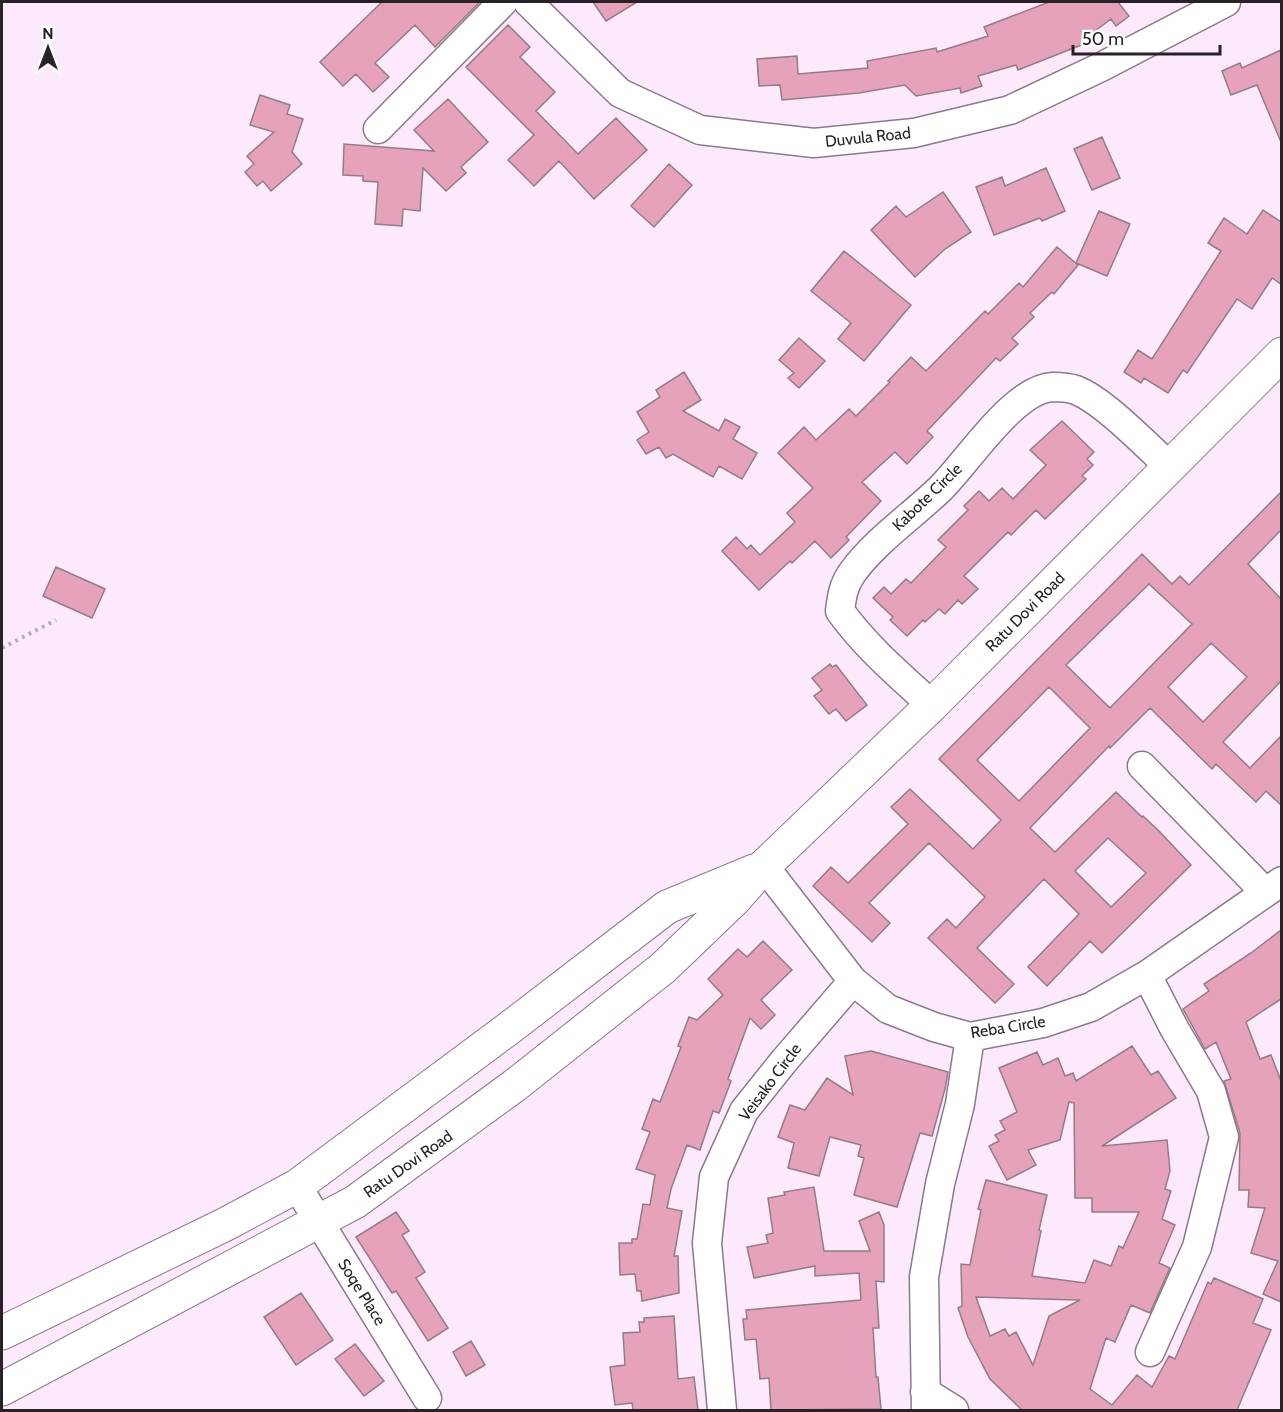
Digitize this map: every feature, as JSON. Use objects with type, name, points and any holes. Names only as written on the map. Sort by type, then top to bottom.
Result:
[{"type":"main road","name":"Ratu Dovi Road","points":[[2,1389],[355,1202],[442,1141],[663,968],[735,899],[764,866],[932,705],[1281,354]]},
{"type":"main road","name":"Ratu Dovi Road","points":[[2,1333],[226,1224],[297,1186],[667,907],[764,866]]},
{"type":"street","points":[[378,129],[503,2]]},
{"type":"street","name":"Duvula Road","points":[[528,2],[620,93],[700,130],[814,143],[914,133],[1010,110],[1101,67],[1226,2]]},
{"type":"street","name":"Kabote Circle","points":[[932,705],[855,632],[840,611],[843,587],[853,571],[889,534],[942,487],[987,434],[1033,393],[1052,387],[1074,389],[1094,400],[1170,467]]},
{"type":"street","points":[[1142,766],[1273,886]]},
{"type":"street","name":"Reba Circle","points":[[764,866],[853,981],[888,1009],[934,1027],[970,1037],[1043,1023],[1091,1007],[1147,975],[1273,886]]},
{"type":"street","points":[[1147,975],[1211,1091],[1224,1137],[1197,1247],[1150,1352]]},
{"type":"street","name":"Veisako Circle","points":[[722,1410],[707,1243],[714,1177],[744,1111],[853,981]]},
{"type":"street","points":[[954,1410],[926,1401],[924,1276],[940,1184],[960,1104],[970,1037]]},
{"type":"street","name":"Soqe Place","points":[[297,1186],[427,1398]]},
{"type":"path","points":[[2,648],[56,620]]},
{"type":"building","points":[[382,2],[480,2],[435,47],[415,25],[375,63],[389,77],[373,92],[356,74],[343,86],[320,62]]},
{"type":"building","points":[[593,2],[637,2],[606,21]]},
{"type":"building","points":[[1049,2],[1118,2],[1129,16],[1116,26],[1111,19],[1083,40],[1084,44],[1018,70],[1016,65],[978,76],[982,86],[961,93],[960,88],[916,96],[905,85],[859,93],[782,100],[780,85],[759,86],[757,59],[797,56],[798,74],[868,68],[867,61],[936,48],[937,52],[988,36],[984,27]]},
{"type":"building","points":[[508,25],[530,47],[520,57],[555,92],[536,111],[578,154],[616,118],[647,150],[594,199],[559,161],[534,186],[508,160],[534,135],[466,67]]},
{"type":"building","points":[[1281,50],[1281,142],[1257,85],[1231,95],[1222,71],[1240,63],[1242,68]]},
{"type":"building","points":[[260,95],[290,105],[287,114],[303,119],[292,152],[302,164],[271,191],[263,181],[257,186],[245,172],[254,164],[247,156],[274,132],[250,125]]},
{"type":"building","points":[[448,99],[488,142],[461,167],[466,173],[446,191],[423,168],[420,211],[403,209],[402,226],[375,224],[378,182],[363,181],[363,176],[343,175],[344,144],[434,151],[414,130]]},
{"type":"building","points":[[1102,137],[1120,178],[1092,190],[1074,149]]},
{"type":"building","points":[[669,164],[692,185],[654,227],[631,206]]},
{"type":"building","points":[[1046,168],[1065,211],[1042,221],[1040,218],[994,235],[976,187],[1002,177],[1005,186]]},
{"type":"building","points":[[943,192],[971,232],[945,249],[915,277],[871,230],[896,206],[906,217]]},
{"type":"building","points":[[1263,210],[1281,222],[1281,284],[1272,278],[1252,309],[1237,299],[1187,373],[1183,370],[1168,393],[1144,378],[1141,383],[1124,372],[1138,350],[1152,359],[1221,251],[1208,243],[1224,218],[1247,234]]},
{"type":"building","points":[[1099,211],[1130,224],[1107,276],[1076,263]]},
{"type":"building","points":[[1057,247],[1078,265],[1054,294],[1052,292],[1030,313],[1034,317],[1012,338],[1018,344],[1000,361],[996,358],[927,431],[933,437],[907,464],[895,452],[862,482],[881,501],[846,537],[849,540],[831,558],[815,541],[759,590],[722,551],[736,537],[747,549],[751,545],[760,555],[795,522],[787,513],[813,488],[778,453],[804,427],[816,440],[849,409],[856,416],[911,357],[926,371],[985,311],[988,314],[1019,283],[1023,287]]},
{"type":"building","points":[[844,251],[911,305],[864,361],[838,339],[851,323],[811,291]]},
{"type":"building","points":[[799,338],[825,361],[799,388],[788,378],[794,373],[779,360]]},
{"type":"building","points":[[684,372],[701,400],[683,411],[719,431],[725,419],[740,427],[733,439],[757,453],[742,479],[719,466],[713,477],[673,454],[666,458],[659,447],[646,454],[637,440],[649,432],[637,412],[660,397],[656,390]]},
{"type":"building","points":[[1062,421],[1094,452],[1087,459],[1093,465],[1082,476],[1086,479],[1045,519],[1036,510],[1011,535],[1008,532],[964,576],[978,589],[962,604],[958,600],[945,614],[939,609],[925,622],[923,620],[907,636],[890,620],[893,617],[873,598],[884,587],[891,594],[906,579],[911,583],[946,547],[938,540],[968,510],[964,506],[979,491],[989,501],[1002,488],[1013,499],[1046,465],[1030,450]]},
{"type":"building","points":[[1281,492],[1281,530],[1248,564],[1281,599],[1281,681],[1223,742],[1250,768],[1281,736],[1281,805],[1266,791],[1256,802],[1216,764],[1212,769],[1150,708],[1110,748],[1109,746],[1030,828],[1055,852],[1116,792],[1159,831],[1191,865],[1102,953],[1090,941],[1047,986],[1028,967],[1079,914],[1044,879],[977,948],[1014,984],[995,1003],[928,938],[947,919],[956,928],[985,897],[929,843],[869,903],[890,923],[872,942],[813,886],[831,867],[848,883],[908,824],[891,807],[910,789],[973,849],[1001,820],[939,759],[1142,554],[1172,584],[1180,576],[1189,585]],"holes":[[[1149,584],[1192,624],[1110,708],[1066,665]],[[1211,643],[1247,677],[1203,722],[1168,687]],[[1049,687],[1090,728],[1019,801],[977,760]],[[1108,838],[1146,873],[1111,907],[1075,871]]]},
{"type":"building","points":[[56,567],[105,589],[92,618],[43,596]]},
{"type":"building","points":[[830,664],[832,667],[836,665],[867,705],[846,721],[836,709],[829,714],[814,696],[822,690],[812,678]]},
{"type":"building","points":[[1281,930],[1281,999],[1246,1022],[1260,1059],[1271,1055],[1281,1081],[1281,1302],[1263,1294],[1278,1261],[1251,1253],[1265,1208],[1248,1207],[1249,1190],[1239,1190],[1240,1133],[1224,1081],[1231,1079],[1216,1042],[1205,1049],[1183,1009],[1209,991],[1204,984]]},
{"type":"building","points":[[763,941],[792,970],[761,1000],[775,1015],[761,1029],[750,1018],[728,1079],[731,1081],[719,1113],[713,1111],[700,1150],[687,1145],[671,1189],[667,1208],[682,1211],[674,1256],[678,1256],[679,1293],[642,1301],[641,1291],[637,1291],[635,1274],[620,1275],[619,1243],[632,1243],[632,1239],[637,1239],[643,1204],[650,1205],[655,1175],[636,1169],[650,1132],[642,1129],[653,1099],[660,1102],[681,1047],[678,1046],[689,1017],[697,1020],[723,995],[708,979],[738,949],[747,957]]},
{"type":"building","points":[[1132,1046],[1151,1075],[1158,1071],[1176,1098],[1102,1146],[1167,1140],[1170,1171],[1165,1189],[1171,1191],[1162,1219],[1175,1225],[1159,1263],[1170,1268],[1150,1313],[1131,1305],[1115,1342],[1106,1338],[1090,1389],[1112,1405],[1137,1375],[1152,1387],[1169,1356],[1175,1359],[1208,1282],[1211,1284],[1214,1278],[1263,1299],[1253,1323],[1271,1330],[1237,1410],[1022,1410],[990,1379],[968,1337],[958,1308],[962,1306],[961,1264],[970,1265],[981,1210],[978,1209],[986,1180],[1047,1195],[1032,1276],[1085,1283],[1094,1260],[1111,1266],[1119,1246],[1123,1248],[1139,1212],[1092,1212],[1092,1198],[1075,1198],[1074,1103],[1069,1102],[1060,1140],[1028,1150],[1036,1165],[1007,1180],[989,1146],[999,1141],[995,1135],[1005,1130],[1000,1121],[1017,1112],[999,1068],[1037,1052],[1043,1065],[1058,1058],[1065,1076],[1073,1073],[1076,1081]],"holes":[[[976,1297],[1080,1300],[1049,1316],[1033,1365],[1016,1332],[1009,1336],[1005,1329],[990,1336]]]},
{"type":"building","points":[[871,1051],[948,1072],[932,1136],[920,1133],[897,1207],[854,1195],[864,1158],[858,1156],[861,1145],[830,1137],[819,1176],[788,1168],[794,1143],[778,1137],[790,1105],[805,1110],[827,1078],[853,1095],[845,1056]]},
{"type":"building","points":[[814,1187],[824,1251],[870,1251],[859,1221],[879,1212],[884,1225],[884,1282],[876,1281],[879,1328],[873,1328],[876,1377],[878,1377],[881,1409],[771,1410],[769,1378],[760,1379],[756,1339],[745,1340],[743,1319],[747,1319],[746,1310],[861,1300],[859,1273],[815,1276],[815,1266],[754,1278],[747,1247],[768,1243],[766,1235],[773,1233],[768,1198],[785,1195],[784,1192]]},
{"type":"building","points":[[396,1212],[409,1231],[402,1235],[425,1272],[416,1278],[448,1328],[428,1341],[396,1291],[392,1293],[356,1237]]},
{"type":"building","points":[[301,1293],[333,1340],[296,1365],[264,1317]]},
{"type":"building","points":[[674,1316],[678,1379],[694,1377],[698,1410],[633,1410],[632,1403],[615,1405],[610,1367],[625,1365],[623,1333],[640,1332],[639,1322],[644,1322],[644,1318]]},
{"type":"building","points":[[471,1341],[485,1365],[466,1376],[453,1352]]},
{"type":"building","points":[[355,1344],[384,1381],[364,1396],[335,1359]]}]
